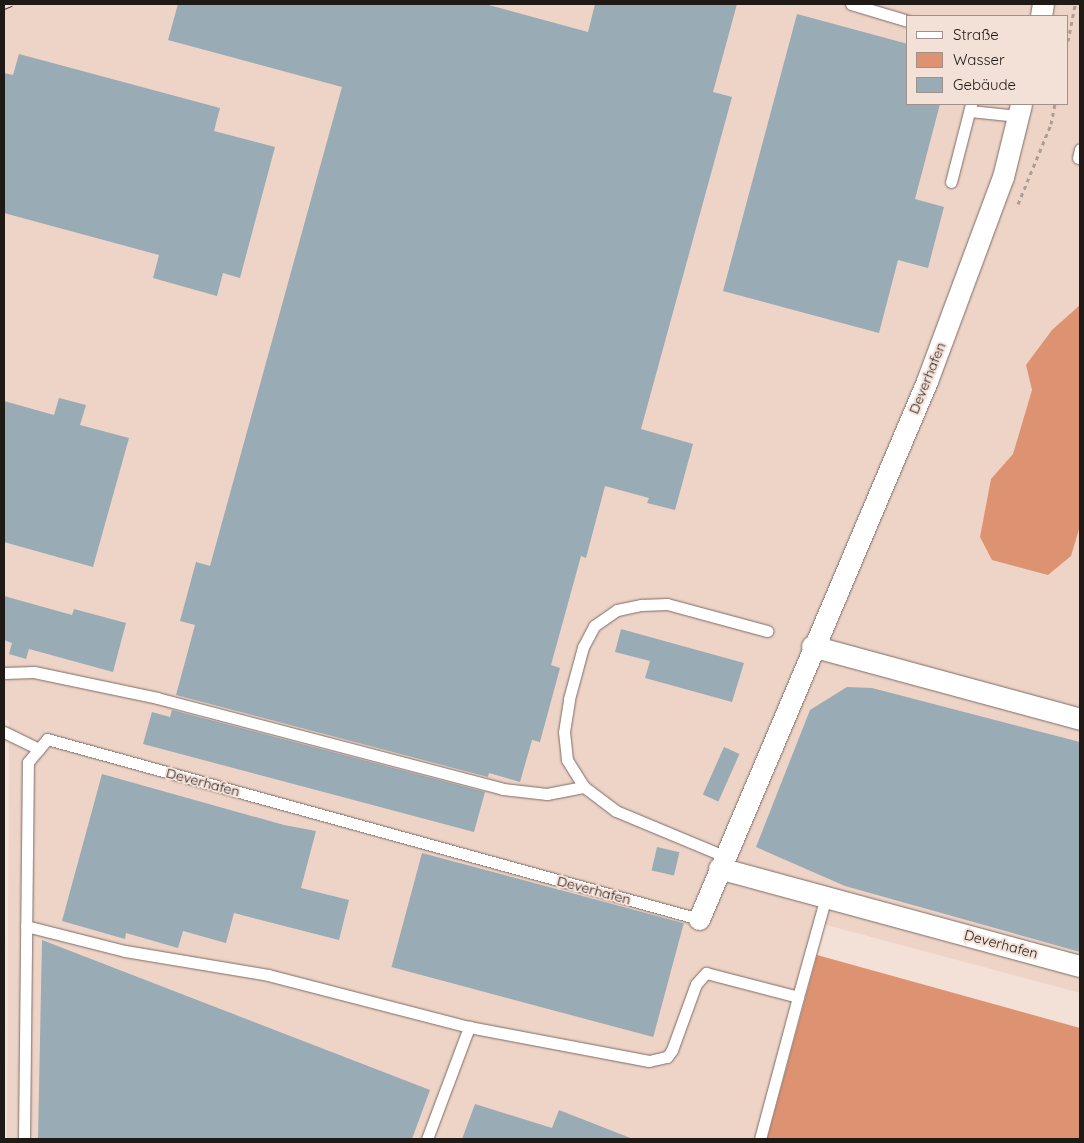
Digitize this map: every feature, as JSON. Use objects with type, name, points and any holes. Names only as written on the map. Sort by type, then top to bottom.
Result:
[{"type":"street","name":"Deverhafen","points":[[699,919],[812,646],[927,381],[1003,177],[1020,110]]},
{"type":"street","points":[[812,646],[1080,719]]},
{"type":"street","name":"Deverhafen","points":[[722,862],[826,897],[1080,966]]},
{"type":"lane","points":[[851,4],[906,21]]},
{"type":"lane","points":[[951,182],[970,107],[1020,110]]},
{"type":"lane","points":[[722,862],[616,811],[584,787],[568,760],[564,732],[583,647],[594,626],[617,610],[641,605],[667,604],[767,632]]},
{"type":"lane","points":[[4,673],[34,672],[157,698],[503,790],[547,794],[584,787]]},
{"type":"lane","points":[[4,732],[39,749],[28,762],[24,1139]]},
{"type":"lane","name":"Deverhafen","points":[[39,749],[47,739],[699,919]]},
{"type":"lane","points":[[760,1139],[826,897]]},
{"type":"lane","points":[[26,926],[125,951],[268,975],[469,1027],[649,1062],[668,1057],[696,984],[706,973],[798,997]]},
{"type":"lane","points":[[427,1139],[469,1027]]},
{"type":"path","points":[[1069,36],[1075,4]]},
{"type":"shaded area","points":[[4,4],[1080,4],[1080,993],[819,923],[763,1139],[7,1139],[9,721],[4,719]]},
{"type":"water","points":[[1080,305],[1080,526],[1071,556],[1048,575],[992,560],[980,537],[991,479],[1013,454],[1032,390],[1026,365],[1052,330]]},
{"type":"water","points":[[817,955],[1080,1028],[1080,1139],[767,1139]]},
{"type":"building","points":[[178,4],[485,4],[588,32],[595,4],[737,4],[713,92],[732,97],[641,429],[693,444],[675,510],[647,503],[649,498],[605,486],[586,558],[581,556],[551,665],[560,668],[540,742],[532,740],[520,782],[489,773],[488,777],[176,695],[195,625],[180,621],[196,562],[210,566],[342,87],[168,40]]},
{"type":"building","points":[[797,14],[906,43],[906,105],[940,105],[915,199],[944,207],[928,268],[898,260],[879,333],[723,291]]},
{"type":"building","points":[[19,54],[220,108],[214,131],[275,147],[240,278],[223,273],[217,296],[153,278],[159,255],[4,213],[4,73],[13,75]]},
{"type":"building","points":[[59,398],[86,405],[80,425],[129,438],[93,567],[4,542],[4,401],[54,415]]},
{"type":"building","points":[[4,596],[72,615],[74,609],[126,623],[113,672],[29,649],[26,659],[9,654],[12,643],[4,640]]},
{"type":"building","points":[[621,629],[744,663],[732,702],[645,678],[650,661],[615,652]]},
{"type":"building","points":[[847,687],[872,688],[1080,742],[1080,952],[845,886],[756,847],[810,710]]},
{"type":"building","points":[[172,710],[485,792],[474,832],[143,744],[152,712],[170,717]]},
{"type":"building","points":[[724,747],[740,754],[718,801],[703,795]]},
{"type":"building","points":[[102,774],[284,825],[316,831],[301,888],[349,900],[339,940],[234,913],[226,943],[183,931],[178,948],[126,933],[125,939],[62,921]]},
{"type":"building","points":[[657,847],[679,852],[674,876],[652,870]]},
{"type":"building","points":[[422,853],[684,923],[653,1037],[391,967]]},
{"type":"building","points":[[42,940],[430,1090],[412,1139],[38,1139]]},
{"type":"building","points":[[475,1104],[552,1128],[559,1110],[633,1139],[462,1139]]},
{"type":"railway","points":[[4,7],[11,4]]}]
